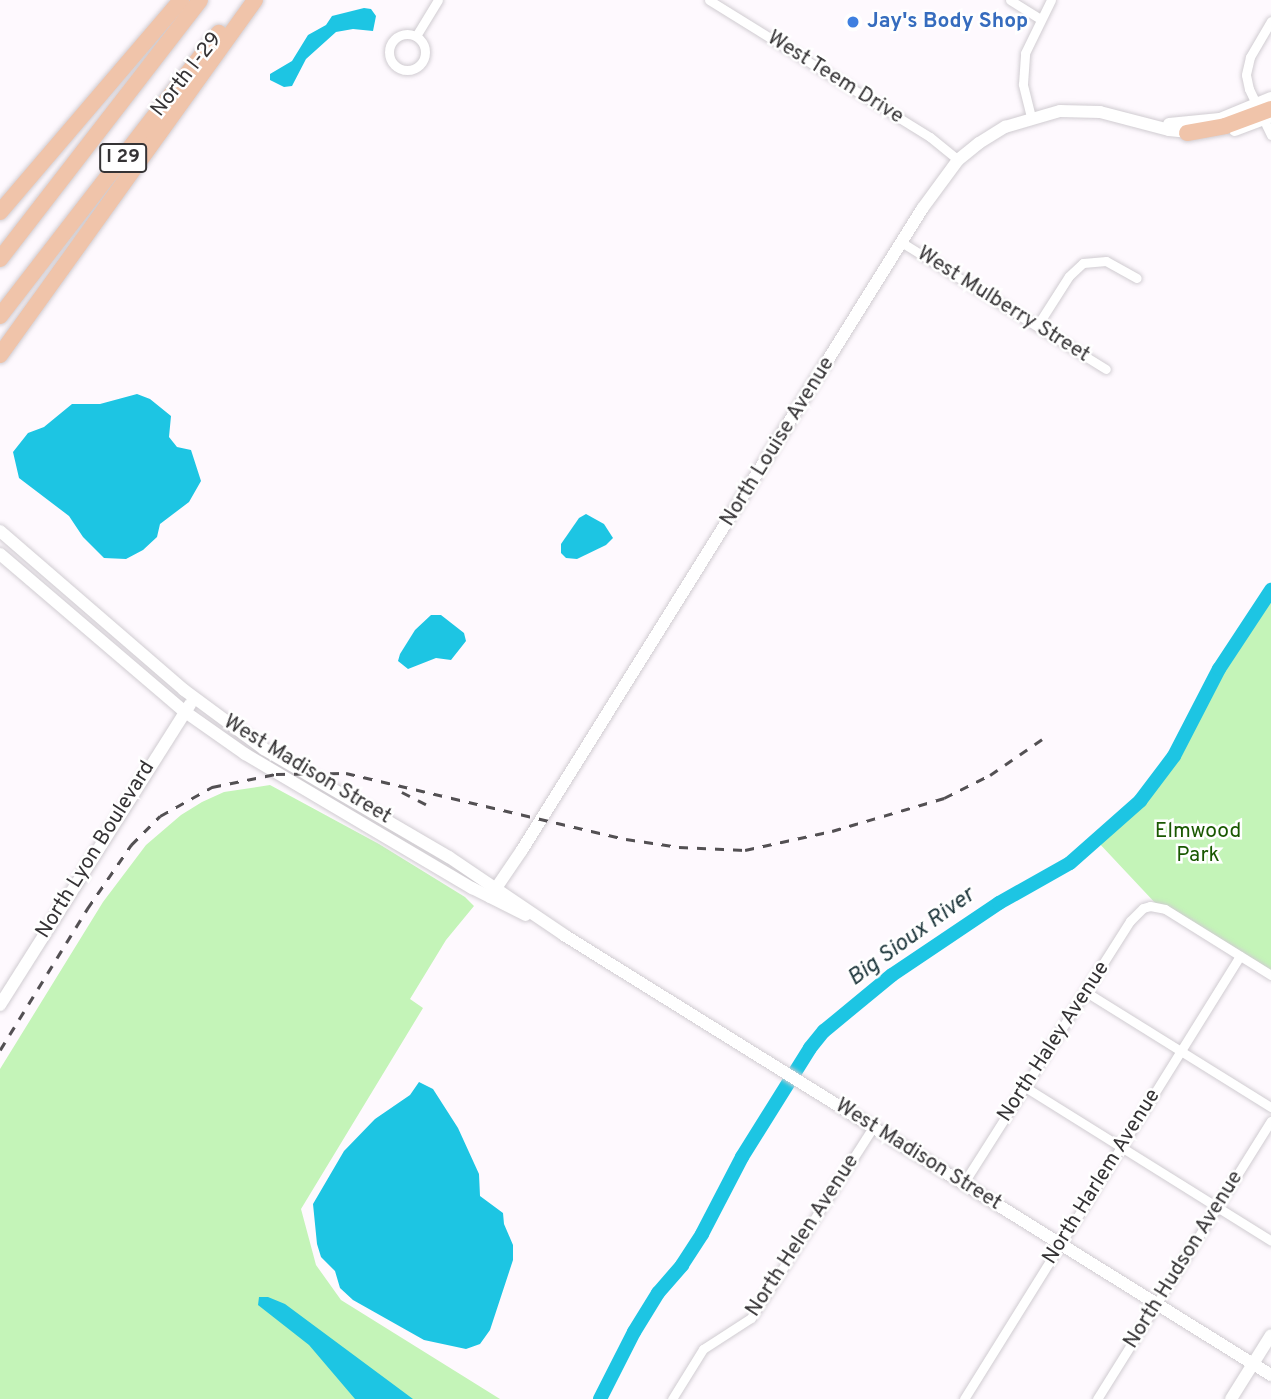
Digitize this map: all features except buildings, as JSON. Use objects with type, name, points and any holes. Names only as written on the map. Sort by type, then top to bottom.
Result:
[{"type":"highway","points":[[0,212],[181,0]]},
{"type":"highway","name":"North I-29","points":[[0,260],[200,0]]},
{"type":"highway","name":"North I-29","points":[[0,316],[244,0]]},
{"type":"highway","points":[[0,355],[255,0]]},
{"type":"highway","points":[[1187,133],[1224,126],[1264,113]]},
{"type":"main road","name":"North Louise Avenue","points":[[1147,124],[1207,122],[1264,113],[1271,99]]},
{"type":"main road","name":"North Louise Avenue","points":[[493,892],[901,242],[933,192],[958,160],[993,133],[1031,117],[1086,111],[1187,133]]},
{"type":"main road","name":"West Madison Street","points":[[0,530],[195,698],[283,761],[397,825],[493,892]]},
{"type":"main road","name":"West Madison Street","points":[[0,554],[184,711],[276,774],[493,892],[564,934],[1271,1375]]},
{"type":"main road","name":"North Lyon Boulevard","points":[[0,1004],[184,711],[195,698]]},
{"type":"main road","points":[[1231,1399],[1271,1335]]},
{"type":"street","points":[[416,36],[438,0]]},
{"type":"street","name":"West Teem Drive","points":[[709,0],[930,137],[958,160]]},
{"type":"street","points":[[1010,0],[1040,19]]},
{"type":"street","points":[[1031,117],[1023,72],[1025,52],[1051,0]]},
{"type":"street","points":[[1271,21],[1247,66],[1249,89],[1264,113],[1271,135]]},
{"type":"street","points":[[404,34],[416,36],[425,50],[421,62],[407,69],[396,65],[390,56],[394,39],[404,34]]},
{"type":"street","name":"West Mulberry Street","points":[[901,242],[1106,369]]},
{"type":"street","points":[[1037,326],[1069,276],[1083,263],[1106,261],[1137,278]]},
{"type":"street","name":"North Haley Avenue","points":[[963,1184],[1130,920],[1143,908],[1150,905],[1166,909],[1240,956]]},
{"type":"street","points":[[1240,956],[1271,975]]},
{"type":"street","name":"North Harlem Avenue","points":[[964,1399],[1240,956]]},
{"type":"street","points":[[1086,992],[1271,1107]]},
{"type":"street","points":[[1025,1087],[1271,1241]]},
{"type":"street","name":"North Hudson Avenue","points":[[1097,1399],[1271,1121]]},
{"type":"street","name":"North Helen Avenue","points":[[672,1399],[703,1349],[751,1318],[873,1127]]},
{"type":"green space","name":"Elmwood Park","points":[[1271,590],[1271,976],[1158,906],[1097,841],[1158,780],[1174,756],[1219,669]]},
{"type":"green space","points":[[270,785],[379,844],[465,897],[474,906],[446,940],[410,999],[423,1008],[301,1209],[316,1265],[341,1300],[500,1399],[0,1399],[0,1069],[103,902],[146,845],[181,815],[202,802],[224,792]]},
{"type":"water","points":[[364,8],[371,9],[376,16],[373,31],[353,29],[336,32],[306,59],[292,86],[284,87],[270,80],[270,74],[292,61],[308,35],[326,25],[332,16]]},
{"type":"water","points":[[137,394],[150,399],[171,416],[169,437],[177,447],[191,450],[201,481],[189,502],[160,524],[157,537],[143,550],[126,559],[104,558],[83,537],[69,516],[19,478],[13,452],[28,433],[44,427],[72,404],[100,404]]},
{"type":"water","points":[[586,514],[604,524],[613,538],[606,545],[577,559],[566,558],[561,553],[561,544],[579,518]]},
{"type":"water","points":[[431,615],[441,615],[464,633],[466,641],[451,660],[436,658],[408,669],[398,661],[400,654],[415,630]]},
{"type":"water","points":[[419,1082],[433,1089],[458,1128],[479,1174],[480,1196],[503,1213],[504,1224],[513,1245],[513,1260],[490,1330],[480,1344],[466,1349],[424,1340],[353,1300],[340,1288],[335,1271],[321,1257],[317,1244],[313,1204],[344,1151],[375,1119],[410,1095]]},
{"type":"water","points":[[259,1297],[268,1297],[285,1304],[413,1399],[355,1399],[309,1345],[258,1305]]},
{"type":"waterway","name":"Big Sioux River","points":[[600,1399],[634,1332],[658,1293],[682,1265],[702,1234],[742,1157],[810,1048],[824,1031],[892,975],[999,903],[1070,863],[1140,801],[1174,756],[1219,669],[1271,590]]},
{"type":"railway","points":[[0,1050],[87,909],[131,845],[160,816],[212,787],[276,774],[346,773],[626,839],[679,847],[745,850],[832,831],[944,798],[990,775],[1045,737]]},
{"type":"railway","points":[[402,792],[429,806]]},
{"type":"place","name":"Jay's Body Shop","points":[[853,22]]}]
